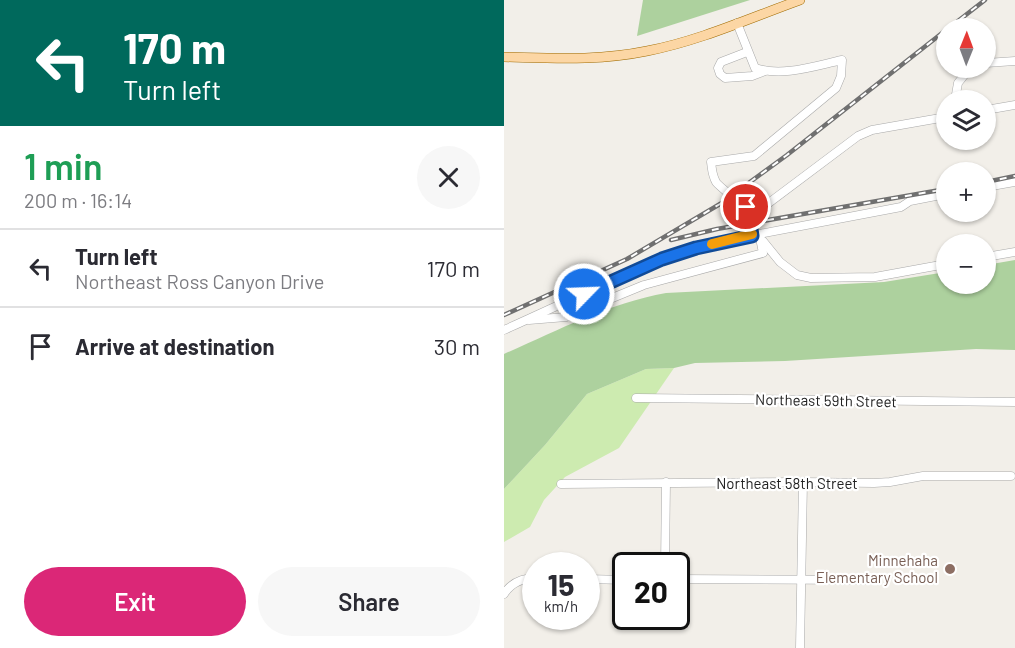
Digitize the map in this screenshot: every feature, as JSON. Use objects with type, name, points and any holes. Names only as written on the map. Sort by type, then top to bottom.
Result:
[{"type":"main road","points":[[504,57],[592,58],[626,55],[668,46],[800,0]]},
{"type":"street","points":[[737,23],[755,68],[765,71]]},
{"type":"street","points":[[747,52],[721,62],[718,68],[720,74],[725,78],[752,76],[765,71],[806,68],[842,60],[841,76],[836,88],[754,156],[711,162],[712,174],[717,184],[754,214]]},
{"type":"street","points":[[996,62],[1015,61]]},
{"type":"street","points":[[996,108],[1015,105]]},
{"type":"street","points":[[526,320],[566,317],[644,285],[763,253],[750,223],[754,214],[858,135],[872,130],[936,119]]},
{"type":"street","points":[[996,185],[1015,182]]},
{"type":"street","points":[[504,330],[662,259],[696,248],[901,207],[910,201],[936,196]]},
{"type":"street","points":[[756,237],[780,262],[797,275],[811,278],[875,277],[936,266]]},
{"type":"street","points":[[996,256],[1015,252]]},
{"type":"street","name":"Northeast 59th Street","points":[[636,398],[1015,402]]},
{"type":"street","name":"Northeast 58th Street","points":[[561,484],[874,483],[923,476],[1011,476]]},
{"type":"street","points":[[665,552],[666,482]]},
{"type":"street","points":[[800,648],[802,482]]},
{"type":"street","points":[[690,579],[874,580]]},
{"type":"street","points":[[506,591],[522,580]]},
{"type":"green space","points":[[643,0],[750,0],[637,36]]},
{"type":"green space","points":[[1015,260],[1015,350],[976,349],[785,361],[695,363],[674,368],[646,369],[587,394],[545,445],[504,489],[504,354],[604,311],[666,293],[884,282],[936,274],[936,294],[996,294],[996,263]]},
{"type":"green space","points":[[674,368],[619,448],[565,477],[544,500],[530,527],[504,542],[504,489],[545,445],[587,394],[646,369]]},
{"type":"railway","points":[[962,18],[985,0]]},
{"type":"railway","points":[[504,315],[627,259],[720,204],[787,155],[936,38]]},
{"type":"railway","points":[[996,180],[1015,176]]},
{"type":"railway","points":[[671,240],[717,229],[936,191]]},
{"type":"slow traffic","points":[[712,244],[752,236],[752,234]]},
{"type":"place","name":"Minnehaha Elementary School","points":[[950,569]]},
{"type":"route","points":[[584,294],[662,259],[731,239],[752,236],[750,223],[754,214],[746,207]]}]
